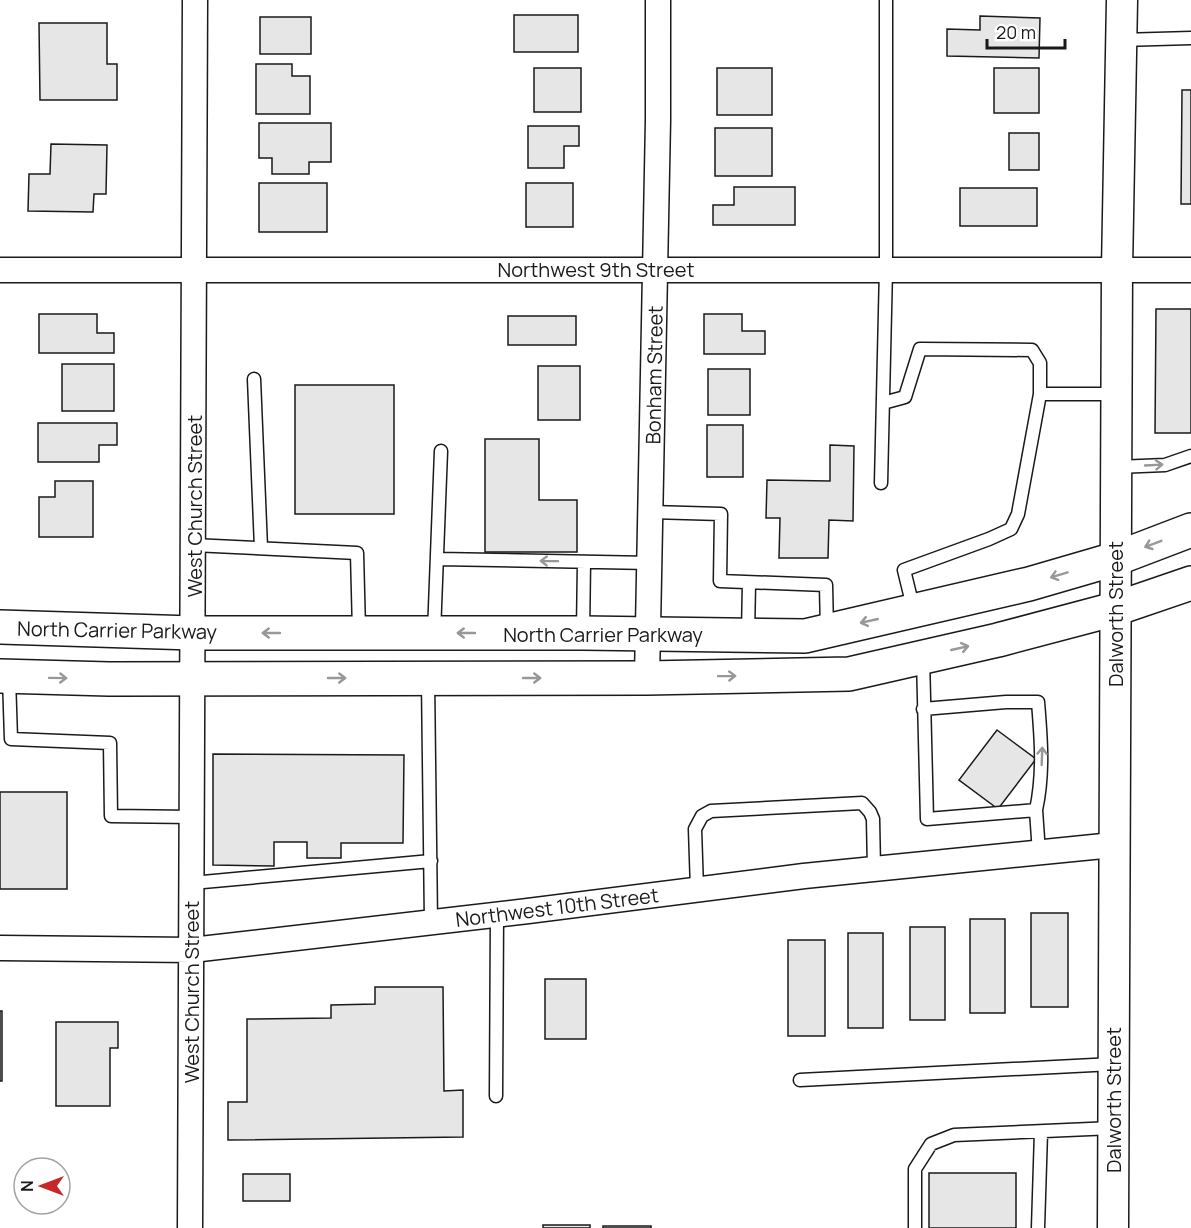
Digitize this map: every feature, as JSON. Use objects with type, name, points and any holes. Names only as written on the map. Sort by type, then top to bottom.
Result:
[{"type":"main road","name":"North Carrier Parkway","points":[[0,627],[193,633],[648,633],[805,636],[1029,584],[1115,559],[1191,530]]},
{"type":"main road","points":[[4,676],[192,679],[647,678],[849,674],[998,640],[1115,609],[1191,583]]},
{"type":"street","name":"West Church Street","points":[[190,1228],[195,0]]},
{"type":"street","name":"Bonham Street","points":[[647,678],[656,269],[658,0]]},
{"type":"street","name":"Dalworth Street","points":[[1113,1228],[1116,394],[1122,0]]},
{"type":"street","name":"Northwest 9th Street","points":[[0,270],[1191,270]]},
{"type":"street","name":"Northwest 10th Street","points":[[0,948],[192,950],[697,889],[1113,845]]},
{"type":"lane","points":[[881,483],[886,269],[886,0]]},
{"type":"lane","points":[[1121,40],[1191,38]]},
{"type":"lane","points":[[883,403],[905,397],[920,349],[1032,351],[1040,363],[1040,394],[1018,514],[1011,529],[904,570],[914,611]]},
{"type":"lane","points":[[254,379],[261,548]]},
{"type":"lane","points":[[1040,394],[1116,394]]},
{"type":"lane","points":[[434,633],[441,452]]},
{"type":"lane","points":[[1116,467],[1165,465],[1191,456]]},
{"type":"lane","points":[[651,512],[721,514],[720,581],[826,585],[827,631]]},
{"type":"lane","points":[[193,545],[357,554],[359,633]]},
{"type":"lane","points":[[438,559],[650,563]]},
{"type":"lane","points":[[583,633],[584,562]]},
{"type":"lane","points":[[748,635],[749,583]]},
{"type":"lane","points":[[923,657],[927,819],[1036,810]]},
{"type":"lane","points":[[4,676],[11,740],[110,743],[111,816],[192,817]]},
{"type":"lane","points":[[428,678],[431,922]]},
{"type":"lane","points":[[923,709],[1006,702],[1038,702],[1042,745],[1041,788],[1036,810],[1039,853]]},
{"type":"lane","points":[[697,889],[695,829],[702,816],[711,811],[862,803],[873,819],[874,869]]},
{"type":"lane","points":[[192,883],[430,861]]},
{"type":"lane","points":[[496,1096],[497,914]]},
{"type":"lane","points":[[800,1080],[1113,1064]]},
{"type":"lane","points":[[915,1228],[915,1169],[931,1144],[954,1135],[1113,1128]]},
{"type":"lane","points":[[1038,1228],[1041,1132]]},
{"type":"building","points":[[514,15],[578,15],[578,52],[514,52]]},
{"type":"building","points":[[980,16],[1040,18],[1039,58],[947,56],[947,29],[980,30]]},
{"type":"building","points":[[260,17],[311,17],[311,54],[260,54]]},
{"type":"building","points":[[39,23],[107,23],[107,64],[117,64],[117,100],[40,100]]},
{"type":"building","points":[[256,64],[292,64],[292,76],[310,76],[310,114],[256,114]]},
{"type":"building","points":[[534,68],[581,68],[581,112],[534,112]]},
{"type":"building","points":[[717,68],[772,68],[772,115],[717,115]]},
{"type":"building","points":[[994,68],[1039,68],[1039,113],[994,113]]},
{"type":"building","points":[[1182,90],[1191,90],[1191,204],[1181,204]]},
{"type":"building","points":[[259,123],[331,123],[331,162],[309,162],[309,174],[272,174],[272,158],[259,158]]},
{"type":"building","points":[[528,126],[579,126],[579,146],[564,146],[564,168],[528,168]]},
{"type":"building","points":[[715,128],[772,128],[772,176],[715,176]]},
{"type":"building","points":[[1009,133],[1039,133],[1039,170],[1009,170]]},
{"type":"building","points":[[51,144],[107,145],[106,194],[94,194],[93,212],[28,211],[29,174],[50,174]]},
{"type":"building","points":[[259,183],[327,183],[327,232],[259,232]]},
{"type":"building","points":[[526,183],[573,183],[573,227],[526,227]]},
{"type":"building","points":[[734,187],[795,187],[795,225],[713,225],[713,205],[734,205]]},
{"type":"building","points":[[960,188],[1037,188],[1037,226],[960,226]]},
{"type":"building","points":[[1156,309],[1191,309],[1191,433],[1155,433]]},
{"type":"building","points":[[39,314],[97,314],[97,333],[114,333],[114,353],[39,353]]},
{"type":"building","points":[[704,314],[742,314],[742,331],[765,331],[765,354],[704,354]]},
{"type":"building","points":[[508,316],[576,316],[576,345],[508,345]]},
{"type":"building","points":[[62,364],[114,364],[114,411],[62,411]]},
{"type":"building","points":[[538,366],[580,366],[580,420],[538,420]]},
{"type":"building","points":[[708,369],[750,369],[750,415],[708,415]]},
{"type":"building","points":[[295,385],[394,385],[394,514],[295,514]]},
{"type":"building","points":[[38,423],[117,423],[117,445],[99,445],[99,462],[38,462]]},
{"type":"building","points":[[707,425],[743,425],[743,477],[707,477]]},
{"type":"building","points":[[485,439],[539,439],[539,500],[577,500],[577,552],[485,552]]},
{"type":"building","points":[[830,445],[854,446],[853,521],[829,520],[828,558],[779,558],[780,518],[766,518],[767,480],[830,481]]},
{"type":"building","points":[[55,481],[93,481],[93,537],[39,537],[39,497],[55,497]]},
{"type":"building","points":[[997,730],[1036,759],[998,809],[959,780]]},
{"type":"building","points":[[213,754],[404,755],[403,843],[341,843],[341,858],[307,858],[307,842],[274,842],[274,866],[213,865]]},
{"type":"building","points":[[0,792],[67,792],[67,889],[0,889]]},
{"type":"building","points":[[1031,913],[1068,913],[1068,1007],[1031,1007]]},
{"type":"building","points":[[970,919],[1005,919],[1005,1013],[970,1013]]},
{"type":"building","points":[[910,927],[945,927],[945,1020],[910,1020]]},
{"type":"building","points":[[848,933],[883,933],[883,1028],[848,1028]]},
{"type":"building","points":[[788,940],[825,940],[825,1036],[788,1036]]},
{"type":"building","points":[[545,979],[586,979],[586,1039],[545,1039]]},
{"type":"building","points":[[375,987],[443,987],[444,1091],[463,1090],[463,1137],[228,1140],[228,1102],[247,1102],[247,1019],[331,1018],[331,1005],[375,1004]]},
{"type":"building","points":[[0,1011],[2,1011],[2,1081],[0,1081]]},
{"type":"building","points":[[56,1022],[118,1022],[118,1048],[110,1048],[110,1106],[56,1106]]},
{"type":"building","points":[[929,1173],[1016,1173],[1016,1228],[929,1228]]},
{"type":"building","points":[[243,1174],[290,1174],[290,1201],[243,1201]]},
{"type":"building","points":[[543,1225],[590,1225],[590,1228],[543,1228]]},
{"type":"building","points":[[603,1226],[651,1226],[651,1228],[603,1228]]}]
